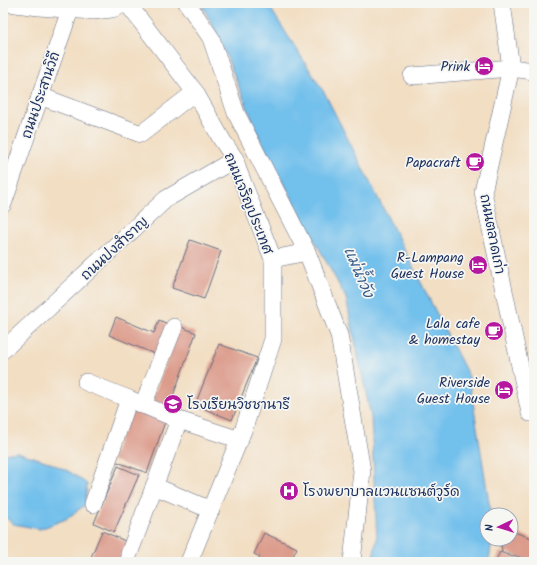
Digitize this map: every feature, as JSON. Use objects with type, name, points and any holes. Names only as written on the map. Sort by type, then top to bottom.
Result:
[{"type":"street","points":[[8,3],[92,11],[112,9],[128,3]]},
{"type":"street","name":"ถนนเจริญประเทศ","points":[[128,3],[195,92],[222,140],[235,159],[273,259],[273,339],[240,440],[189,562]]},
{"type":"street","points":[[186,3],[211,38],[236,113],[307,252],[338,336],[362,471],[352,562]]},
{"type":"street","name":"ถนนตลาดเก่า","points":[[502,3],[511,68],[483,192],[530,413],[534,414]]},
{"type":"street","name":"ถนนประสานวิถี","points":[[3,204],[70,10]]},
{"type":"street","points":[[412,76],[511,68],[534,71]]},
{"type":"street","points":[[40,96],[141,134],[195,92]]},
{"type":"street","name":"ถนนปงสำราญ","points":[[3,350],[166,200],[235,159]]},
{"type":"street","points":[[273,259],[307,252]]},
{"type":"street","points":[[93,504],[136,402],[174,327]]},
{"type":"street","points":[[86,382],[179,420],[240,440]]},
{"type":"street","points":[[128,554],[179,420]]},
{"type":"street","points":[[154,486],[211,510]]},
{"type":"water","name":"แม่น้ำวัง","points":[[201,3],[267,3],[325,94],[469,377],[490,507],[479,507],[479,547],[491,547],[489,562],[372,562],[377,539],[371,417],[346,298],[261,141],[219,38]]},
{"type":"water","points":[[17,452],[46,461],[70,472],[87,484],[85,505],[66,519],[40,529],[13,524],[3,515],[3,454]]},
{"type":"building","points":[[190,240],[221,251],[204,299],[172,288]]},
{"type":"building","points":[[116,317],[154,333],[159,320],[170,325],[157,355],[109,335]]},
{"type":"building","points":[[179,326],[196,333],[169,407],[152,401]]},
{"type":"building","points":[[219,344],[257,358],[232,420],[195,405]]},
{"type":"building","points":[[130,409],[165,422],[147,473],[112,460]]},
{"type":"building","points":[[118,466],[139,475],[114,532],[94,523]]},
{"type":"building","points":[[102,531],[130,543],[122,562],[89,562]]},
{"type":"building","points":[[264,533],[297,548],[290,562],[257,562],[260,557],[254,554]]},
{"type":"building","points":[[519,534],[534,539],[534,562],[502,551],[501,547],[519,547]]},
{"type":"building","points":[[500,552],[518,559],[516,562],[495,562]]},
{"type":"place","name":"Prink","points":[[484,66]]},
{"type":"place","name":"Papacraft","points":[[475,162]]},
{"type":"place","name":"R-Lampang Guest House","points":[[478,265]]},
{"type":"place","name":"Lala cafe & homestay","points":[[494,331]]},
{"type":"place","name":"Riverside Guest House","points":[[504,390]]},
{"type":"place","name":"โรงเรียนวิชชานารี","points":[[173,404]]},
{"type":"place","name":"โรงพยาบาลแวนแซนต์วูร์ด","points":[[289,491]]}]
